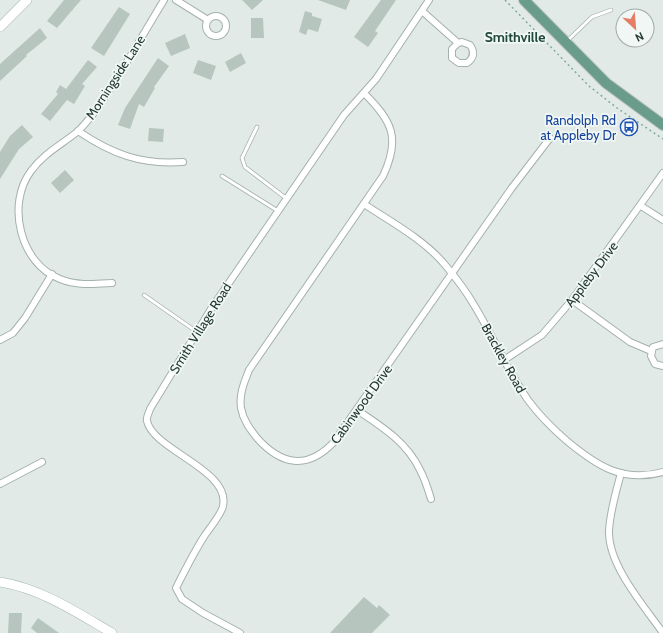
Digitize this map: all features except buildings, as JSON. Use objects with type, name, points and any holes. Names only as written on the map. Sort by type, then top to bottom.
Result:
[{"type":"main road","points":[[524,0],[606,83],[663,125]]},
{"type":"street","points":[[0,27],[27,0]]},
{"type":"street","name":"Morningside Lane","points":[[112,283],[85,284],[60,279],[43,270],[29,252],[20,231],[18,208],[20,195],[30,172],[46,154],[78,131],[96,109],[164,0]]},
{"type":"street","points":[[176,0],[208,20]]},
{"type":"street","name":"Smith Village Road","points":[[240,633],[203,613],[182,599],[176,588],[185,569],[223,506],[222,493],[215,481],[199,467],[156,435],[149,427],[146,419],[150,409],[197,332],[278,211],[344,115],[376,79],[429,0]]},
{"type":"street","points":[[422,11],[458,43]]},
{"type":"street","name":"Cabinwood Drive","points":[[364,93],[383,112],[389,125],[393,139],[391,160],[383,176],[249,370],[241,393],[242,409],[249,428],[265,447],[278,457],[288,460],[301,461],[322,454],[333,443],[358,410],[511,189],[550,138]]},
{"type":"street","points":[[78,131],[98,144],[124,156],[159,163],[183,162]]},
{"type":"street","name":"Appleby Drive","points":[[504,360],[542,335],[572,300],[641,206],[663,173]]},
{"type":"street","name":"Brackley Road","points":[[364,204],[419,241],[445,264],[474,304],[504,360],[528,400],[553,429],[590,460],[621,473],[631,475],[651,475],[663,472]]},
{"type":"street","points":[[641,206],[663,220]]},
{"type":"street","points":[[0,340],[13,333],[25,318],[52,274]]},
{"type":"street","points":[[572,300],[630,342],[651,351]]},
{"type":"street","points":[[663,344],[657,344],[651,351],[651,356],[655,364],[663,366]]},
{"type":"street","points":[[358,410],[392,434],[408,450],[420,469],[431,499]]},
{"type":"street","points":[[0,484],[42,462]]},
{"type":"street","points":[[621,473],[611,515],[609,532],[611,547],[616,561],[627,580],[663,633]]},
{"type":"street","points":[[0,582],[19,585],[45,595],[112,633]]},
{"type":"lane","points":[[566,43],[592,17],[611,10]]},
{"type":"lane","points":[[257,127],[242,158],[245,167],[287,199]]},
{"type":"lane","points":[[222,176],[278,211]]},
{"type":"lane","points":[[144,295],[197,332]]},
{"type":"path","points":[[505,0],[589,86],[617,108],[663,138]]},
{"type":"place","name":"Randolph Rd at Appleby Dr","points":[[629,127]]},
{"type":"district","name":"Smithville","points":[[515,37]]}]
